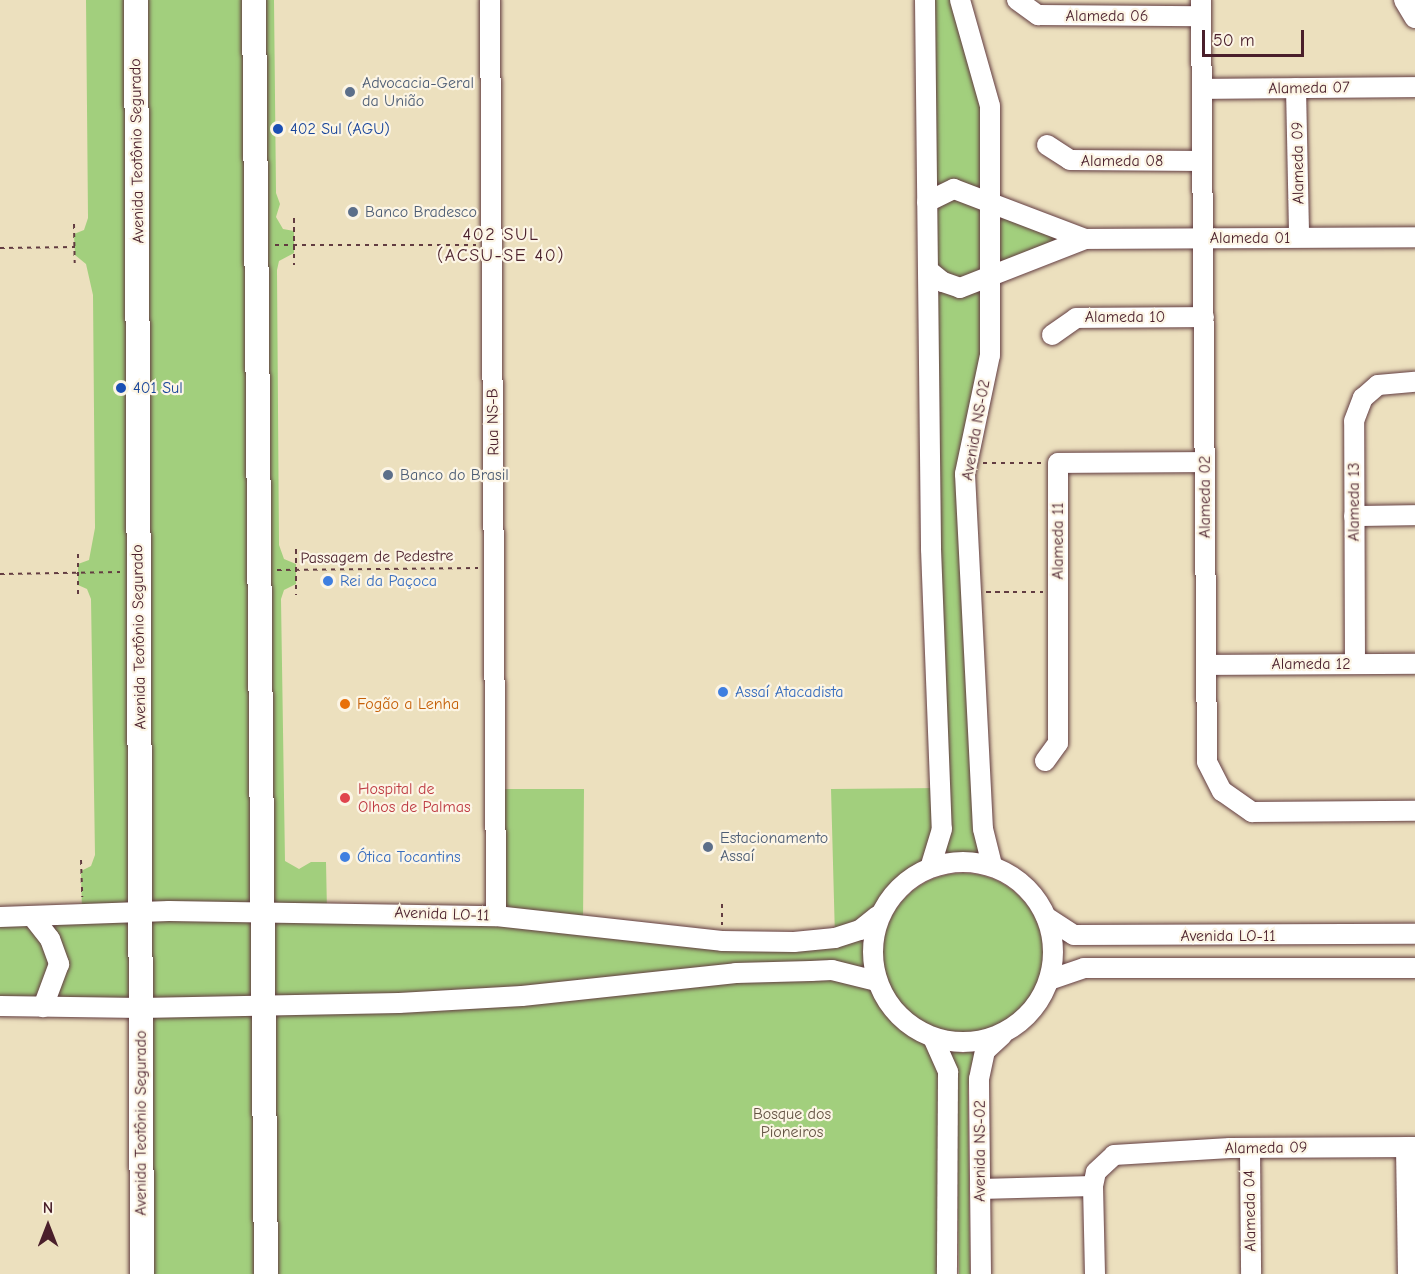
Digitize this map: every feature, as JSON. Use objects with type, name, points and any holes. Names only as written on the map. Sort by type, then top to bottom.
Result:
[{"type":"main road","name":"Avenida Teotônio Segurado","points":[[136,0],[142,1274]]},
{"type":"main road","points":[[254,0],[261,1007],[266,1274]]},
{"type":"street","name":"Rua NS-B","points":[[490,0],[496,916]]},
{"type":"street","points":[[925,0],[931,549],[942,829],[931,864]]},
{"type":"street","name":"Avenida NS-02","points":[[960,0],[990,106],[990,355],[967,463],[982,829],[992,864]]},
{"type":"street","name":"Alameda 06","points":[[1017,0],[1038,15],[1201,8]]},
{"type":"street","points":[[1404,0],[1415,18]]},
{"type":"street","name":"Alameda 02","points":[[1201,8],[1207,762],[1228,796],[1252,812],[1415,811]]},
{"type":"street","name":"Alameda 07","points":[[1202,89],[1415,87]]},
{"type":"street","name":"Alameda 09","points":[[1296,88],[1299,237]]},
{"type":"street","name":"Alameda 08","points":[[1047,145],[1070,160],[1203,161]]},
{"type":"street","name":"Alameda 01","points":[[927,202],[954,189],[1085,239],[1415,237]]},
{"type":"street","name":"Alameda 01","points":[[928,270],[943,282],[960,288],[1085,239]]},
{"type":"street","name":"Alameda 10","points":[[1052,334],[1076,318],[1204,317]]},
{"type":"street","name":"Alameda 13","points":[[1355,664],[1354,421],[1363,398],[1378,385],[1415,382]]},
{"type":"street","points":[[1058,463],[1205,462]]},
{"type":"street","name":"Alameda 11","points":[[1045,761],[1058,743],[1058,463]]},
{"type":"street","points":[[1354,516],[1415,515]]},
{"type":"street","name":"Alameda 12","points":[[1206,665],[1415,664]]},
{"type":"street","points":[[931,864],[992,864],[1033,896],[1046,917],[1055,946],[1052,979],[1035,1010],[1002,1035],[976,1040],[934,1040],[894,1010],[876,981],[873,953],[877,916],[898,888],[931,864]]},
{"type":"street","name":"Avenida LO-11","points":[[0,917],[141,912],[496,916],[722,941],[794,942],[835,938],[860,930],[877,916]]},
{"type":"street","points":[[32,916],[50,939],[59,964],[43,1007]]},
{"type":"street","name":"Avenida LO-11","points":[[1046,917],[1074,935],[1415,934]]},
{"type":"street","name":"Avenida LO-11","points":[[1052,979],[1084,968],[1415,968]]},
{"type":"street","points":[[0,1006],[261,1007],[522,996],[736,973],[832,970],[876,981]]},
{"type":"street","name":"Avenida NS-02","points":[[981,1274],[979,1079],[985,1051],[1002,1035]]},
{"type":"street","name":"Avenida NS-02","points":[[934,1040],[948,1072],[947,1274]]},
{"type":"street","points":[[1408,1274],[1411,1147]]},
{"type":"street","name":"Alameda 09","points":[[1093,1186],[1096,1172],[1102,1163],[1118,1155],[1250,1148],[1411,1147]]},
{"type":"street","name":"Alameda 04","points":[[1250,1148],[1251,1274]]},
{"type":"street","points":[[980,1190],[1093,1186],[1095,1274]]},
{"type":"path","points":[[294,218],[294,265]]},
{"type":"path","points":[[74,224],[75,263]]},
{"type":"path","points":[[257,245],[491,245]]},
{"type":"path","points":[[0,248],[75,248]]},
{"type":"path","points":[[967,463],[1058,463]]},
{"type":"path","points":[[296,549],[296,595]]},
{"type":"path","points":[[78,555],[78,594]]},
{"type":"path","name":"Passagem de Pedestre","points":[[259,571],[495,568]]},
{"type":"path","points":[[0,574],[138,572]]},
{"type":"path","points":[[972,592],[1058,592]]},
{"type":"path","points":[[81,860],[82,914]]},
{"type":"path","points":[[722,904],[722,931]]},
{"type":"green space","name":"Bosque dos Pioneiros","points":[[86,0],[274,0],[276,193],[280,204],[276,217],[283,229],[294,231],[294,253],[279,261],[277,270],[279,545],[284,559],[296,564],[296,584],[284,590],[281,599],[285,861],[299,869],[311,862],[326,862],[327,912],[496,916],[496,789],[584,789],[583,926],[835,938],[831,789],[940,788],[925,0],[960,0],[990,106],[990,203],[1085,239],[990,278],[965,474],[992,864],[931,864],[898,888],[877,916],[873,953],[876,981],[894,1010],[934,1040],[948,1072],[947,1274],[142,1274],[141,1009],[0,1006],[0,917],[82,914],[81,871],[91,866],[95,855],[91,599],[87,589],[78,585],[78,564],[89,560],[95,528],[93,295],[86,264],[75,255],[74,234],[84,230],[88,218]]},
{"type":"green space","points":[[963,873],[979,874],[994,879],[1008,886],[1020,896],[1030,908],[1037,922],[1042,937],[1042,969],[1037,984],[1030,998],[1020,1010],[1008,1020],[994,1027],[979,1032],[963,1033],[947,1032],[932,1027],[918,1020],[906,1010],[896,998],[889,984],[884,969],[883,953],[884,937],[889,922],[896,908],[906,896],[918,886],[932,879],[947,874]]},
{"type":"green space","points":[[978,1048],[970,1069],[968,1091],[970,1274],[959,1274],[956,1089],[943,1049],[963,1053]]},
{"type":"place","name":"Advocacia-Geral da União","points":[[350,92]]},
{"type":"place","name":"402 Sul (AGU)","points":[[278,129]]},
{"type":"place","name":"Banco Bradesco","points":[[353,212]]},
{"type":"place","name":"401 Sul","points":[[121,388]]},
{"type":"place","name":"Banco do Brasil","points":[[388,475]]},
{"type":"place","name":"Rei da Paçoca","points":[[328,581]]},
{"type":"place","name":"Assaí Atacadista","points":[[723,692]]},
{"type":"place","name":"Fogão a Lenha","points":[[345,704]]},
{"type":"place","name":"Hospital de Olhos de Palmas","points":[[345,798]]},
{"type":"place","name":"Estacionamento Assaí","points":[[708,847]]},
{"type":"place","name":"Ótica Tocantins","points":[[345,857]]},
{"type":"district","name":"402 SUL (ACSU-SE 40)","points":[[501,246]]}]
